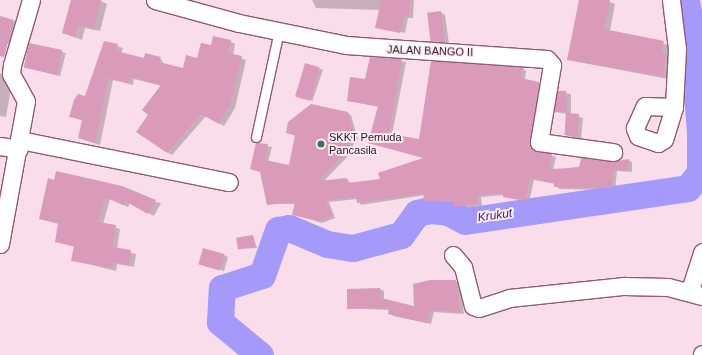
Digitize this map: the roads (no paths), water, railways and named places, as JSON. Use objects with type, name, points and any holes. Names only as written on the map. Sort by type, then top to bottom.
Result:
[{"type":"street","points":[[0,244],[4,206],[20,145],[26,101],[12,74],[12,65],[31,0]]},
{"type":"street","name":"JALAN BANGO II","points":[[156,0],[279,31],[373,49],[505,53],[547,58],[552,65],[539,142],[613,152]]},
{"type":"street","points":[[671,0],[677,49],[674,107]]},
{"type":"street","points":[[0,146],[20,145],[229,182]]},
{"type":"street","points":[[453,255],[463,267],[472,306],[479,308],[509,298],[624,286],[696,293],[702,252]]},
{"type":"lane","points":[[256,137],[279,31]]},
{"type":"waterway","name":"Krukut","points":[[260,355],[220,322],[222,288],[262,275],[278,230],[289,228],[327,244],[353,248],[401,235],[417,213],[430,210],[448,212],[465,221],[688,188],[700,172],[700,133],[693,37],[686,0]]},
{"type":"place","name":"SKKT Pemuda Pancasila","points":[[321,144]]}]
